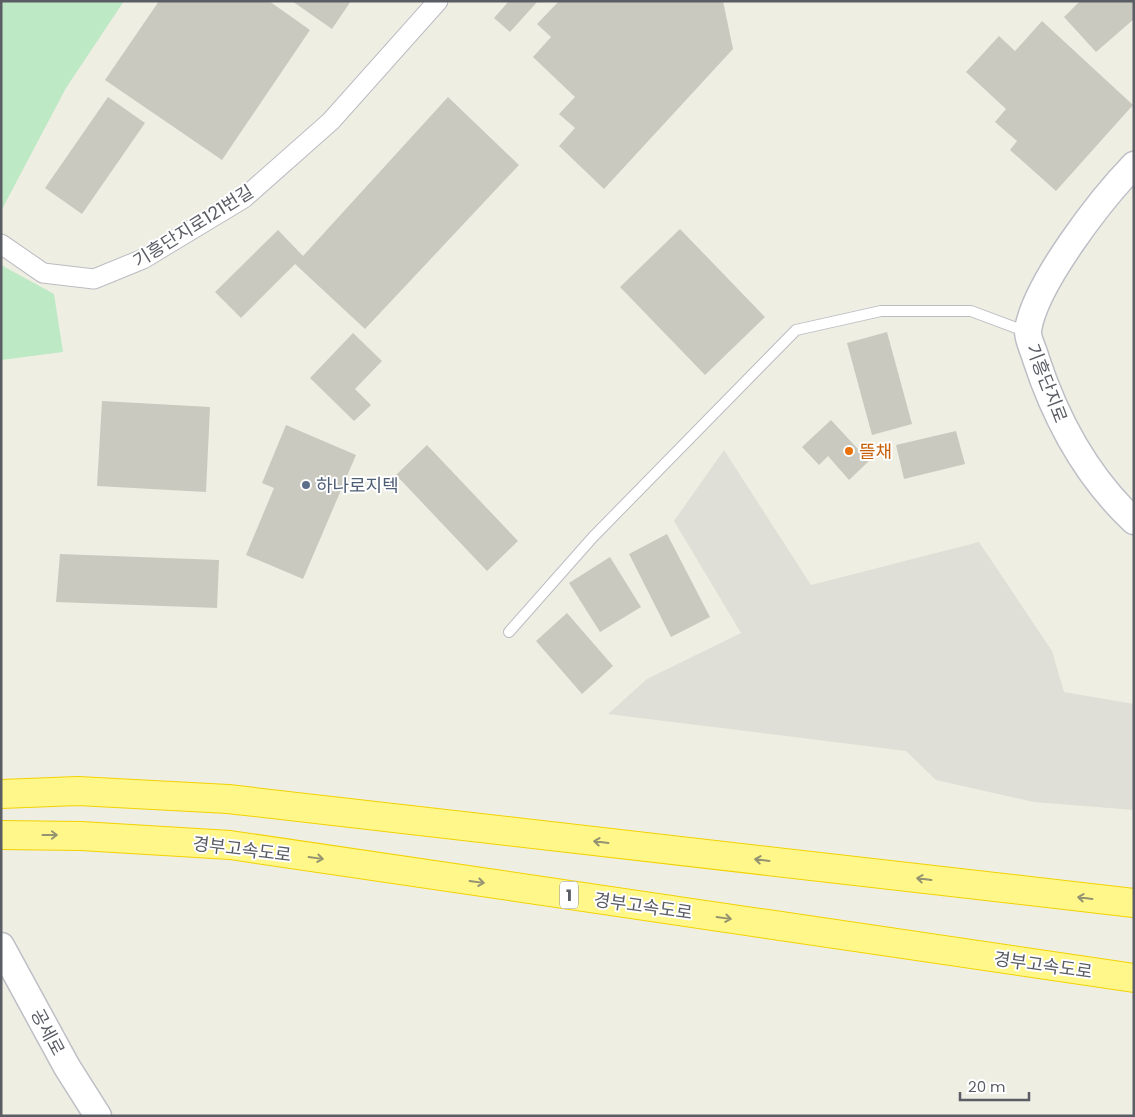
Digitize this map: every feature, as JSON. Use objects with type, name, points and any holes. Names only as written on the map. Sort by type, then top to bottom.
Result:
[{"type":"highway","points":[[1,794],[78,791],[228,799],[1134,903]]},
{"type":"highway","name":"경부고속도로","points":[[1,835],[81,836],[230,845],[1134,978]]},
{"type":"street","name":"기흥단지로121번길","points":[[1,244],[43,273],[86,278],[94,278],[143,259],[244,198],[331,121],[438,1]]},
{"type":"street","name":"기흥단지로","points":[[1134,165],[1112,187],[1038,296],[1028,332],[1056,412],[1075,446],[1112,500],[1134,521]]},
{"type":"street","name":"공세로","points":[[1,946],[67,1067],[98,1116]]},
{"type":"lane","points":[[509,632],[593,537],[796,330],[881,311],[971,311],[1028,332]]},
{"type":"shaded area","points":[[724,450],[811,585],[979,542],[1052,651],[1064,692],[1134,704],[1134,810],[1034,802],[936,780],[906,751],[608,714],[647,679],[741,633],[674,521]]},
{"type":"green space","points":[[1,1],[124,1],[66,88],[1,211]]},
{"type":"green space","points":[[1,265],[54,294],[63,352],[1,360]]},
{"type":"building","points":[[159,1],[269,1],[310,30],[222,160],[105,80]]},
{"type":"building","points":[[292,1],[351,1],[332,29]]},
{"type":"building","points":[[509,1],[538,1],[510,32],[494,18]]},
{"type":"building","points":[[559,1],[723,1],[733,49],[604,189],[559,146],[575,128],[559,114],[575,97],[533,57],[551,37],[537,24]]},
{"type":"building","points":[[1080,1],[1134,1],[1134,19],[1096,52],[1064,17]]},
{"type":"building","points":[[1042,21],[1133,105],[1056,191],[1010,150],[1017,141],[995,122],[1006,109],[966,72],[999,36],[1015,51]]},
{"type":"building","points":[[108,97],[145,123],[82,214],[45,188]]},
{"type":"building","points":[[448,97],[519,165],[365,329],[295,264],[241,318],[215,292],[278,230],[303,256]]},
{"type":"building","points":[[680,229],[765,317],[705,375],[620,287]]},
{"type":"building","points":[[887,332],[912,424],[872,435],[847,343]]},
{"type":"building","points":[[353,333],[382,361],[355,389],[371,405],[354,421],[310,378]]},
{"type":"building","points":[[102,401],[210,407],[206,492],[97,486]]},
{"type":"building","points":[[831,420],[869,461],[849,480],[828,456],[819,465],[802,447]]},
{"type":"building","points":[[286,425],[356,455],[303,579],[246,555],[274,488],[262,483]]},
{"type":"building","points":[[956,431],[965,464],[904,479],[896,445]]},
{"type":"building","points":[[427,445],[518,541],[487,571],[396,475]]},
{"type":"building","points":[[667,534],[710,617],[671,637],[629,554]]},
{"type":"building","points":[[60,554],[219,560],[217,608],[56,602]]},
{"type":"building","points":[[610,557],[641,607],[600,632],[569,583]]},
{"type":"building","points":[[567,613],[613,666],[582,694],[536,641]]},
{"type":"place","name":"뜰채","points":[[849,451]]},
{"type":"place","name":"하나로지텍","points":[[306,485]]}]
